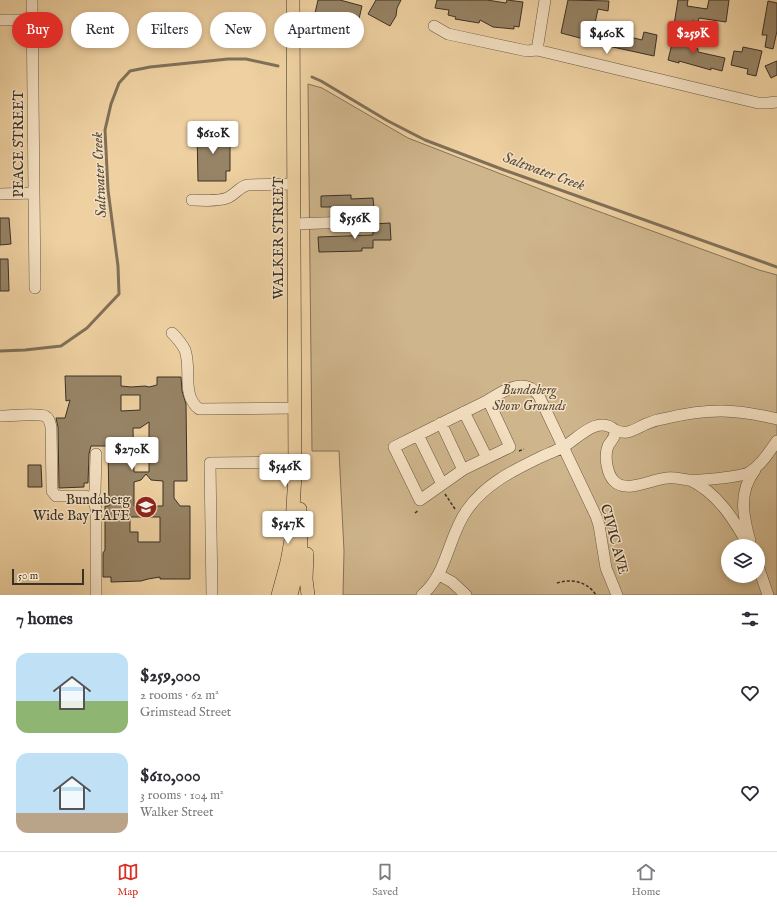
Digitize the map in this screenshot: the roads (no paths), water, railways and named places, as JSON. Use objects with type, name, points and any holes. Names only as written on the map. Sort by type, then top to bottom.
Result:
[{"type":"main road","name":"WALKER STREET","points":[[278,595],[291,540],[295,469],[293,0]]},
{"type":"main road","name":"WALKER STREET","points":[[291,595],[300,559],[301,534],[299,496],[295,469]]},
{"type":"main road","points":[[299,496],[308,523],[306,579],[308,595]]},
{"type":"street","name":"PEACE STREET","points":[[32,0],[33,12]]},
{"type":"street","points":[[537,50],[544,0]]},
{"type":"street","points":[[0,20],[12,20]]},
{"type":"street","points":[[434,26],[448,34],[527,51],[537,50],[758,103],[777,102]]},
{"type":"street","name":"PEACE STREET","points":[[33,48],[34,288]]},
{"type":"street","points":[[192,200],[224,199],[245,185],[293,184]]},
{"type":"street","points":[[0,194],[33,193]]},
{"type":"street","points":[[294,224],[351,222]]},
{"type":"street","points":[[172,333],[184,349],[188,361],[189,393],[192,403],[200,409],[295,408]]},
{"type":"street","name":"CIVIC AVE","points":[[488,400],[516,387],[525,386],[533,390],[539,396],[596,516],[599,525],[606,568],[617,595]]},
{"type":"street","points":[[488,400],[510,447],[463,470],[420,500],[394,447],[488,400]]},
{"type":"street","points":[[422,595],[433,584],[439,574],[455,530],[466,510],[481,493],[490,485],[510,472],[563,447],[589,429],[596,426],[606,425],[620,433],[627,433],[659,420],[712,410],[736,410],[777,419]]},
{"type":"street","points":[[464,412],[487,458]]},
{"type":"street","points":[[0,416],[40,415],[48,418],[51,427],[52,491],[54,494],[59,496],[85,496],[92,499],[96,510],[96,595]]},
{"type":"street","points":[[441,423],[463,470]]},
{"type":"street","points":[[615,430],[615,435],[607,448],[606,454],[609,473],[613,480],[622,486],[634,486],[667,478],[689,480],[734,476],[748,473],[758,466]]},
{"type":"street","points":[[418,435],[442,484]]},
{"type":"street","points":[[749,539],[744,505],[744,494],[748,479],[777,441]]},
{"type":"street","points":[[92,499],[95,492],[96,454]]},
{"type":"street","points":[[212,595],[210,463],[295,469]]},
{"type":"street","points":[[689,480],[712,494],[745,539]]},
{"type":"street","points":[[439,574],[452,582],[466,595]]},
{"type":"street","points":[[764,583],[768,595]]},
{"type":"waterway","name":"Saltwater Creek","points":[[0,351],[61,346],[87,328],[119,294],[118,266],[108,190],[105,130],[111,104],[119,83],[130,71],[150,67],[228,59],[246,59],[278,66]]},
{"type":"waterway","name":"Saltwater Creek","points":[[312,77],[388,121],[425,140],[504,170],[777,267]]},
{"type":"place","name":"Bundaberg Wide Bay TAFE","points":[[146,507]]},
{"type":"park label","name":"Bundaberg Show Grounds","points":[[529,398]]}]
